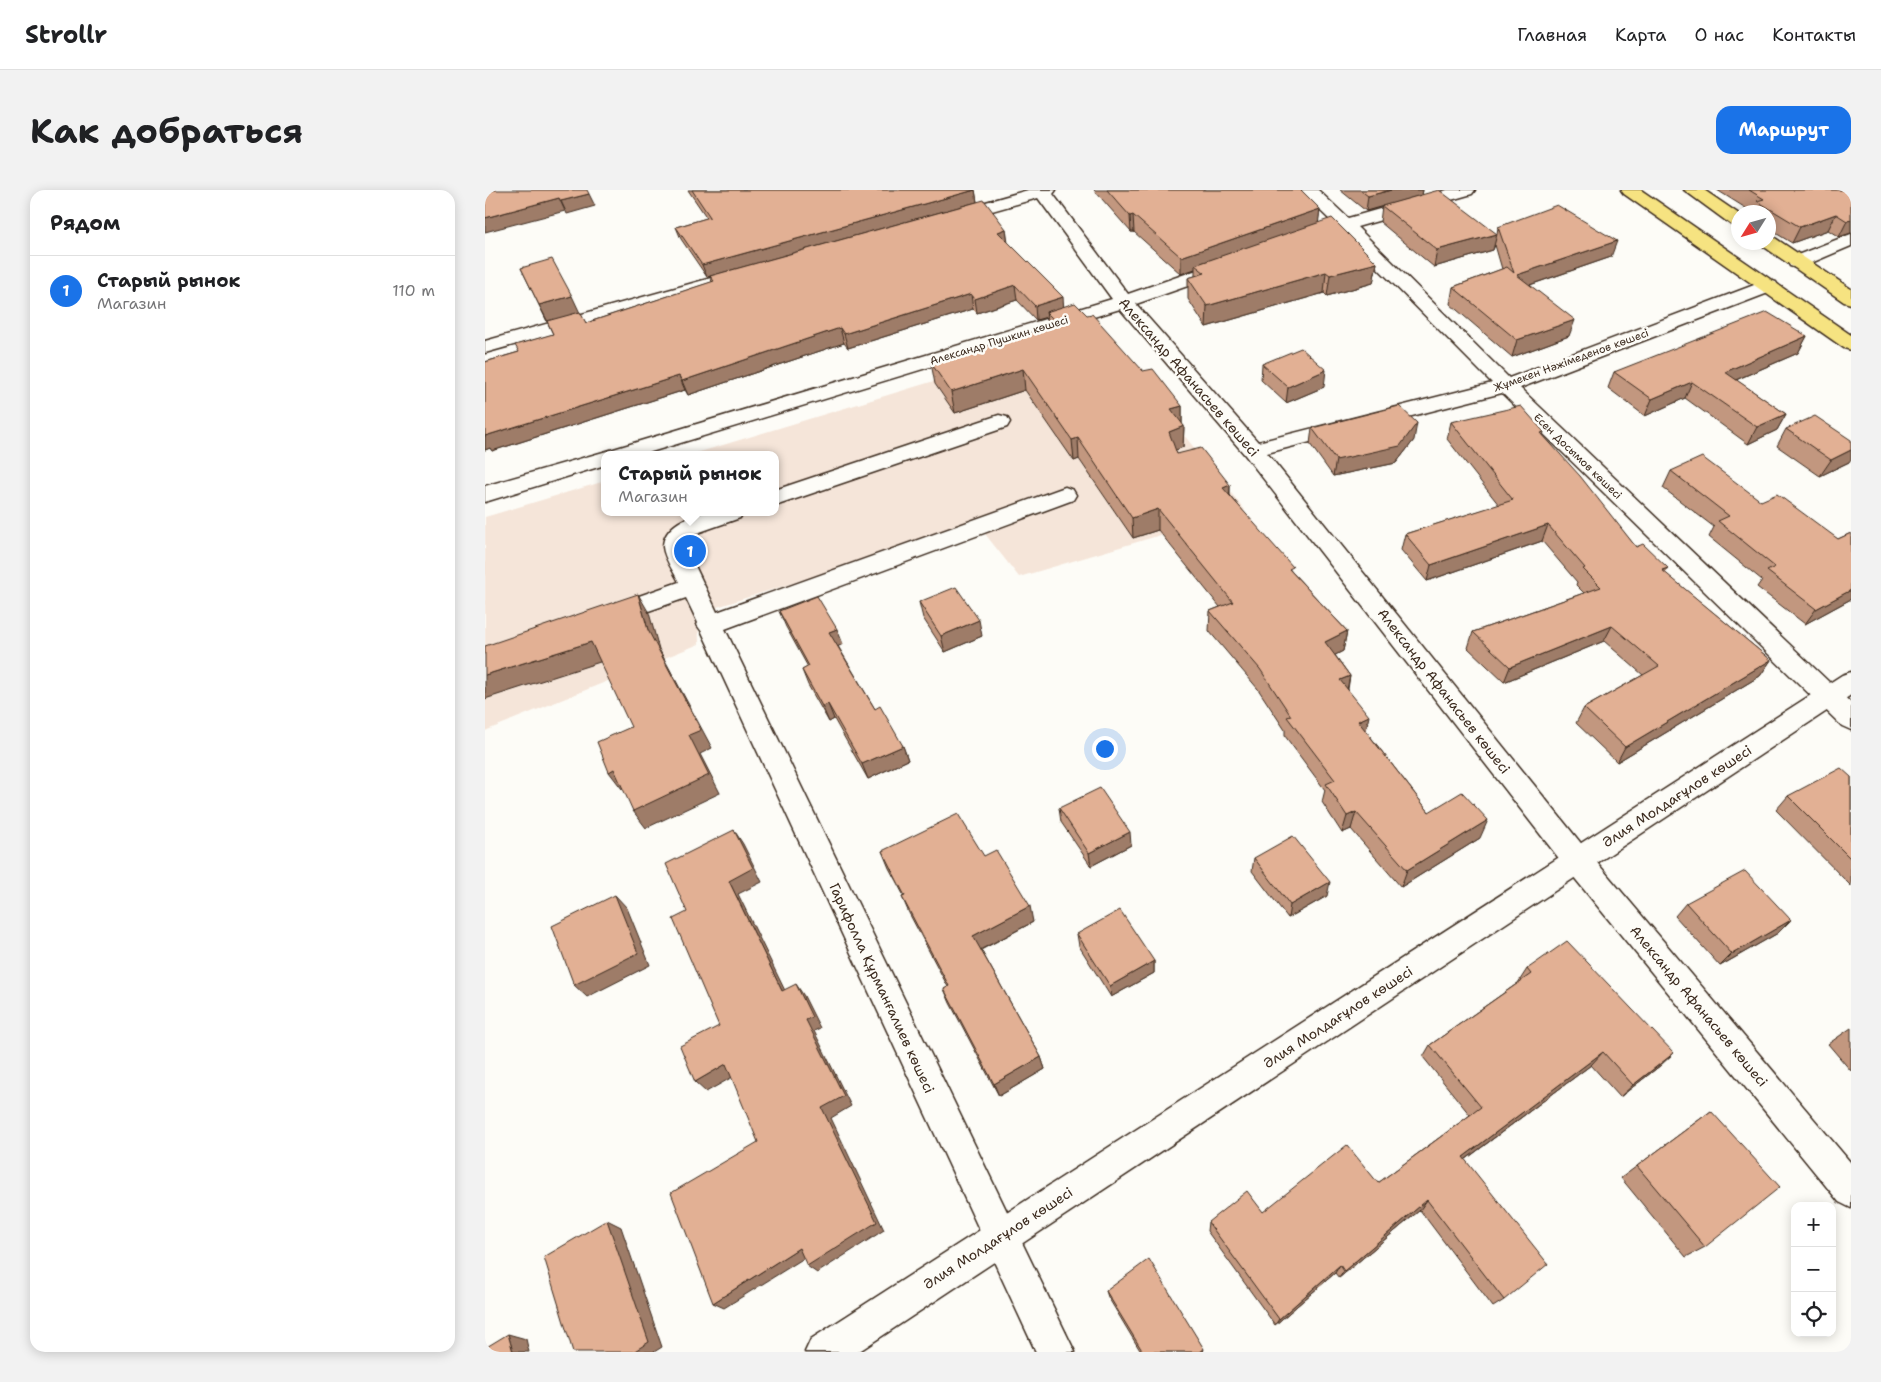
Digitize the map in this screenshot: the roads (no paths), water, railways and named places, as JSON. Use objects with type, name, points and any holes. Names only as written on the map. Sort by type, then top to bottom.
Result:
[{"type":"main road","points":[[1630,190],[1851,344]]},
{"type":"main road","points":[[1693,190],[1731,216]]},
{"type":"main road","points":[[1776,247],[1851,298]]},
{"type":"street","name":"Есен Досымов көшесі","points":[[1308,190],[1506,386],[1844,699]]},
{"type":"street","points":[[1290,244],[1345,225],[1466,190]]},
{"type":"street","points":[[937,221],[1043,191]]},
{"type":"street","name":"Александр Афанасьев көшесі","points":[[1043,191],[1124,302],[1253,450],[1578,861],[1851,1190]]},
{"type":"street","points":[[1797,262],[1851,239]]},
{"type":"street","name":"Александр Пушкин көшесі","points":[[629,451],[1124,302],[1244,260]]},
{"type":"street","points":[[485,347],[725,280]]},
{"type":"street","name":"Жұмекен Нәжімеденов көшесі","points":[[1253,450],[1506,386],[1769,286]]},
{"type":"street","points":[[779,497],[999,422]]},
{"type":"street","points":[[485,494],[601,459]]},
{"type":"street","points":[[709,625],[1065,495]]},
{"type":"street","name":"Гарифолла Құрманғалиев көшесі","points":[[721,516],[689,527],[676,537],[675,549],[709,625],[1056,1352]]},
{"type":"street","points":[[588,622],[692,587]]},
{"type":"street","name":"Әлия Молдағұлов көшесі","points":[[824,1352],[1578,861],[1844,699]]},
{"type":"place","name":"Старый рынок","points":[[690,551]]}]
